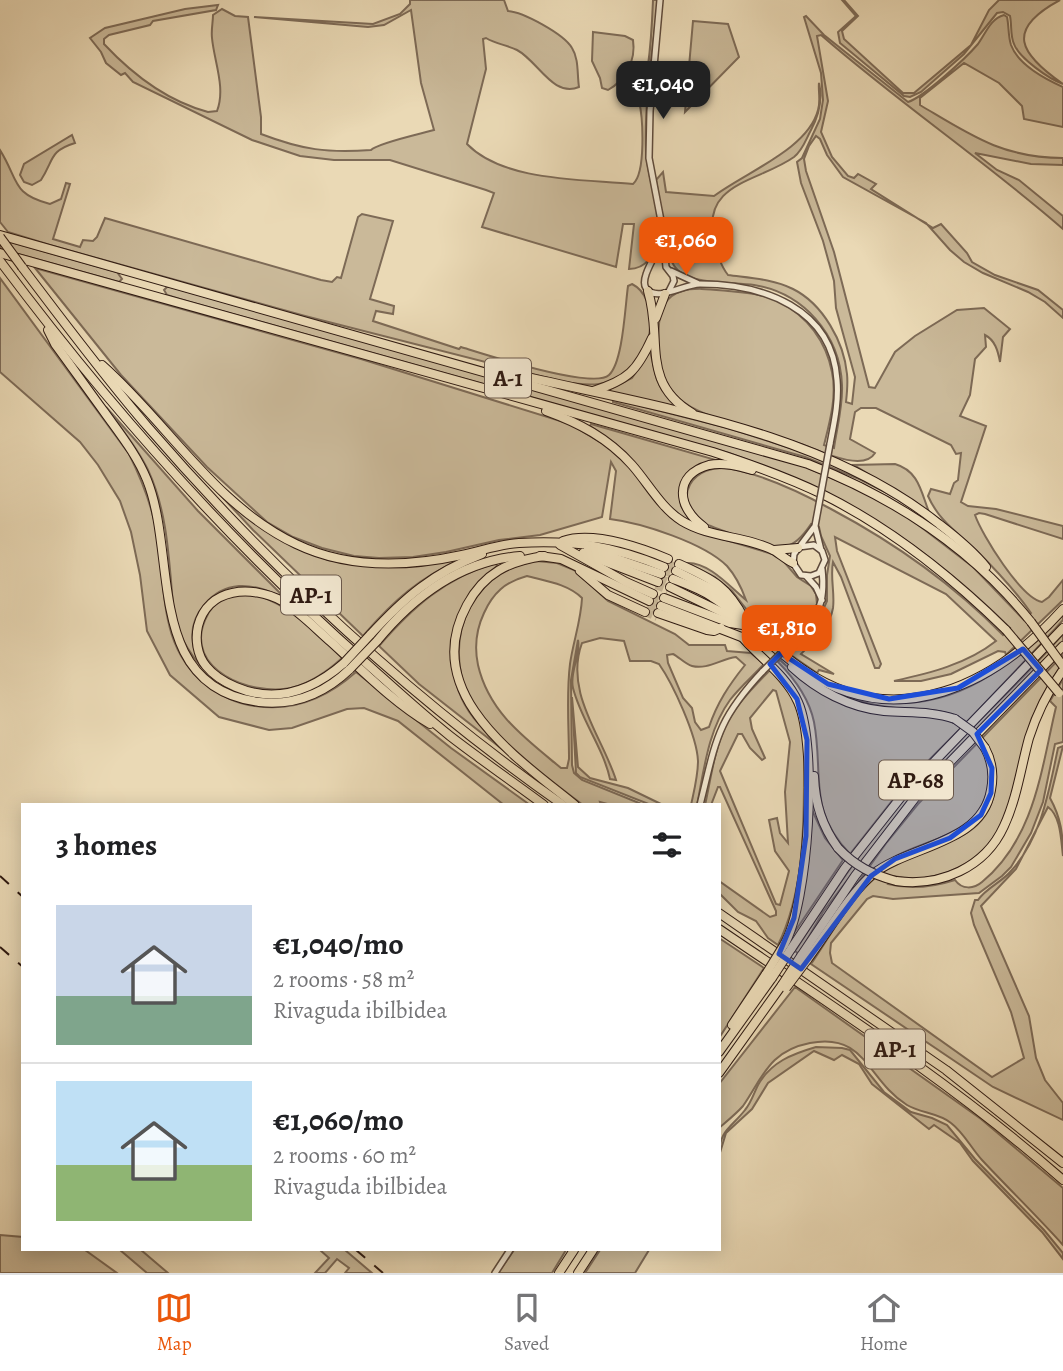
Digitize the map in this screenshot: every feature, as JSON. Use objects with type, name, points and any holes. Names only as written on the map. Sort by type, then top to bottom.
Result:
[{"type":"highway","name":"AP-1","points":[[0,236],[117,390],[172,454],[293,579],[431,702],[560,803]]},
{"type":"highway","name":"A-1","points":[[0,236],[808,464],[864,488],[933,529],[990,576],[1031,622],[1063,668]]},
{"type":"highway","name":"A-1","points":[[0,253],[713,452],[776,474],[832,500],[905,545],[961,588],[1006,630],[1061,696]]},
{"type":"highway","name":"AP-1","points":[[0,261],[40,315],[128,422],[229,533],[332,633],[450,736],[541,803]]},
{"type":"highway","points":[[648,291],[655,320]]},
{"type":"highway","points":[[667,292],[655,320],[653,335],[656,370],[660,381],[674,400],[702,419]]},
{"type":"highway","points":[[40,315],[55,344],[130,447],[147,480],[158,515],[172,621],[184,653],[216,686],[234,696],[265,702],[283,702],[329,687],[373,638],[402,612],[450,577],[505,557],[544,556],[561,559],[656,586]]},
{"type":"highway","points":[[593,391],[615,385],[632,372],[644,356],[653,335]]},
{"type":"highway","points":[[359,336],[391,341],[496,370],[702,419],[787,443],[845,465],[898,495],[951,533],[986,566],[990,576]]},
{"type":"highway","points":[[89,353],[212,481],[244,509],[295,544],[340,559],[391,564],[431,560],[508,544],[557,543],[597,551],[656,586]]},
{"type":"highway","points":[[533,402],[605,439],[633,466],[671,513],[689,525],[774,550],[793,563]]},
{"type":"highway","points":[[708,531],[692,519],[683,503],[685,485],[696,471],[717,464],[776,474]]},
{"type":"highway","points":[[557,543],[576,536],[646,550],[656,586]]},
{"type":"highway","points":[[557,543],[656,586]]},
{"type":"highway","points":[[373,638],[398,605],[426,582],[450,567],[508,544]]},
{"type":"highway","points":[[774,550],[799,548]]},
{"type":"highway","points":[[544,556],[506,565],[475,592],[458,627],[455,664],[461,688],[478,717],[529,767],[573,803]]},
{"type":"highway","points":[[668,591],[714,580],[729,593],[748,626],[799,674],[834,696],[881,711],[933,713],[955,719],[973,732],[985,748],[992,768],[992,783],[981,815],[963,831],[895,859],[871,876],[804,958]]},
{"type":"highway","points":[[347,666],[308,688],[282,694],[259,694],[222,680],[207,667],[196,640],[199,624],[207,608],[222,596],[242,591],[267,594],[294,609],[372,679],[423,720],[450,736]]},
{"type":"highway","points":[[668,591],[730,623],[748,626]]},
{"type":"highway","points":[[668,591],[711,596],[803,670],[828,684],[861,695],[888,699],[916,699],[958,688],[1001,666],[1032,641],[1063,608]]},
{"type":"highway","points":[[668,591],[721,628],[743,637],[778,666],[802,698],[809,717],[813,737],[816,802],[827,833],[838,848],[869,872],[896,881],[924,883],[951,876],[974,863],[992,847],[1013,802],[1034,723],[1063,668]]},
{"type":"highway","points":[[668,591],[707,630],[721,628]]},
{"type":"highway","name":"AP-68","points":[[721,1050],[787,947],[905,792],[1063,628]]},
{"type":"highway","points":[[743,637],[789,685],[803,715],[807,740],[809,795],[806,836],[797,905],[787,947]]},
{"type":"highway","name":"AP-68","points":[[721,1070],[804,958],[855,876],[915,798],[1063,646]]},
{"type":"highway","name":"AP-1","points":[[721,914],[946,1070],[1063,1163]]},
{"type":"highway","name":"AP-1","points":[[721,930],[951,1089],[1063,1180]]},
{"type":"highway","points":[[559,1273],[573,1251]]},
{"type":"highway","points":[[578,1273],[592,1251]]},
{"type":"street","points":[[660,0],[649,158],[662,240],[668,269],[674,281],[667,292]]},
{"type":"street","points":[[662,240],[644,277],[648,291],[656,295],[700,284]]},
{"type":"street","points":[[650,268],[655,265],[668,269],[700,284],[769,293],[793,306],[816,326],[830,350],[838,398],[815,526],[794,554],[793,563],[797,572],[806,576],[815,575],[822,569]]},
{"type":"street","points":[[701,803],[717,734],[735,702],[818,613],[822,600],[822,569],[825,560],[815,526]]},
{"type":"street","points":[[799,548],[814,545],[822,551]]},
{"type":"street","points":[[806,576],[822,600]]},
{"type":"street","points":[[495,1273],[509,1251]]},
{"type":"highlighted area","points":[[1023,649],[1041,670],[977,734],[992,768],[991,793],[981,815],[950,838],[895,859],[871,876],[801,969],[779,954],[794,918],[806,836],[807,740],[797,699],[770,664],[781,653],[828,684],[889,699],[958,688]]},
{"type":"shaded area","points":[[410,0],[504,0],[508,11],[523,15],[552,30],[568,42],[574,52],[579,87],[570,89],[553,83],[517,50],[483,39],[486,69],[467,144],[502,166],[523,172],[633,184],[642,157],[639,101],[648,67],[653,0],[658,0],[648,94],[646,151],[659,227],[655,249],[645,263],[629,269],[634,224],[623,224],[616,267],[482,227],[494,193],[486,190],[390,160],[334,160],[300,156],[252,140],[133,82],[125,73],[121,75],[106,63],[90,38],[105,28],[185,9],[218,5],[216,10],[153,21],[150,25],[109,35],[104,39],[104,44],[139,76],[165,94],[208,112],[217,111],[220,93],[212,38],[213,15],[222,9],[235,16],[248,17],[261,134],[315,149],[371,150],[434,130],[421,83],[411,10],[384,25],[368,27],[254,17],[373,24],[400,14],[410,4]]},
{"type":"shaded area","points":[[842,0],[858,16],[842,31],[844,39],[903,93],[914,93],[971,45],[989,10],[999,0],[1060,0],[1042,11],[1031,22],[1025,32],[1024,42],[1037,62],[1063,84],[1043,73],[1017,50],[1013,41],[1010,16],[1003,12],[997,13],[964,54],[921,92],[910,97],[904,96],[840,43],[838,32],[856,16]]},
{"type":"shaded area","points":[[1004,15],[1007,17],[1009,38],[1015,52],[1026,65],[1063,87],[1063,127],[1024,119],[1022,106],[999,83],[964,63],[920,98],[920,105],[971,135],[1004,149],[1041,157],[1063,158],[1063,165],[1031,164],[975,153],[997,170],[1019,180],[1063,216],[1063,229],[821,35],[817,36],[828,101],[821,132],[832,157],[848,176],[854,178],[858,174],[876,184],[871,189],[918,219],[843,177],[816,136],[804,159],[806,171],[834,252],[869,387],[875,388],[895,352],[915,336],[957,310],[984,308],[1010,329],[1003,337],[1000,362],[994,343],[985,335],[986,347],[975,359],[970,395],[960,416],[986,426],[961,502],[968,506],[996,509],[1063,526],[1063,539],[985,514],[975,515],[994,550],[1024,590],[1042,602],[1063,580],[1063,600],[1006,655],[1005,652],[998,651],[951,674],[921,681],[894,681],[960,662],[996,641],[946,594],[835,537],[837,551],[881,664],[879,668],[875,668],[833,562],[831,615],[820,634],[801,654],[834,674],[819,670],[817,673],[788,653],[819,619],[827,601],[830,556],[819,527],[811,524],[797,541],[790,545],[757,543],[705,524],[688,504],[687,494],[690,484],[697,477],[718,468],[745,472],[783,485],[855,522],[900,550],[964,598],[1003,635],[1010,628],[946,570],[846,504],[771,469],[729,453],[183,300],[167,295],[164,290],[171,287],[801,465],[869,494],[904,514],[973,567],[1024,620],[1031,613],[1012,588],[943,519],[928,496],[931,489],[950,494],[958,480],[961,453],[956,454],[951,445],[876,408],[861,408],[855,412],[850,439],[875,453],[869,459],[861,461],[829,455],[698,410],[673,392],[660,365],[659,324],[662,310],[674,294],[705,289],[755,294],[780,302],[807,322],[825,350],[833,381],[833,399],[824,445],[834,448],[842,385],[840,366],[826,333],[803,307],[772,290],[754,285],[695,279],[678,270],[667,249],[656,180],[663,172],[666,192],[714,196],[774,159],[802,137],[818,110],[819,83],[821,95],[818,113],[802,148],[794,157],[736,186],[724,195],[716,206],[712,221],[714,240],[728,275],[761,279],[793,289],[814,304],[822,314],[842,349],[847,374],[846,402],[852,404],[855,377],[836,308],[834,281],[823,241],[801,183],[797,162],[802,158],[820,119],[823,100],[821,73],[804,17],[908,102],[924,93],[955,67],[978,44],[992,23]]},
{"type":"shaded area","points":[[693,21],[728,24],[739,57],[685,112]]},
{"type":"shaded area","points":[[593,32],[625,36],[633,40],[633,55],[625,75],[608,90],[602,88],[592,61]]},
{"type":"shaded area","points":[[72,135],[75,143],[56,153],[41,180],[32,185],[24,182],[20,175],[24,164]]},
{"type":"shaded area","points":[[0,150],[18,184],[28,196],[50,204],[61,199],[66,183],[70,184],[53,239],[80,247],[83,240],[93,241],[97,237],[105,218],[332,282],[337,277],[341,278],[358,217],[362,214],[393,221],[370,299],[394,306],[393,314],[376,311],[373,321],[459,349],[461,347],[561,375],[599,378],[609,375],[614,368],[623,334],[628,286],[632,284],[641,291],[647,301],[650,313],[648,339],[639,362],[623,376],[599,384],[564,382],[305,316],[50,245],[8,232],[0,222]]},
{"type":"shaded area","points":[[927,224],[933,228],[941,224],[972,262],[995,275],[1038,290],[1063,310],[1063,318],[1045,302],[1028,292],[964,262]]},
{"type":"shaded area","points":[[0,239],[117,272],[122,279],[119,282],[0,249]]},
{"type":"shaded area","points":[[35,268],[361,359],[570,424],[615,451],[693,530],[779,556],[816,594],[817,604],[812,617],[782,645],[754,619],[732,591],[715,577],[687,563],[711,571],[746,600],[733,574],[717,558],[672,535],[610,519],[616,471],[611,462],[602,517],[540,535],[413,557],[379,558],[354,556],[293,537],[267,522],[207,467],[121,375]]},
{"type":"shaded area","points":[[0,278],[129,454],[153,517],[164,599],[173,637],[191,671],[207,685],[230,699],[248,705],[283,707],[310,701],[334,689],[356,672],[451,748],[527,803],[501,803],[398,721],[364,708],[347,709],[292,728],[269,730],[219,717],[170,675],[147,631],[131,532],[120,501],[98,465],[80,442],[0,372]]},
{"type":"shaded area","points":[[650,351],[662,390],[678,407],[606,391],[632,378]]},
{"type":"shaded area","points":[[613,399],[728,428],[836,463],[903,501],[805,457],[613,402]]},
{"type":"shaded area","points":[[106,407],[198,511],[286,599],[258,588],[239,586],[220,592],[204,605],[194,623],[192,633],[197,657],[211,676],[188,648],[174,615],[164,523],[155,487],[139,453]]},
{"type":"shaded area","points":[[591,424],[716,460],[700,466],[680,498],[681,506],[691,522],[675,513],[624,452],[590,426]]},
{"type":"shaded area","points":[[895,464],[914,477],[929,512],[854,465]]},
{"type":"shaded area","points":[[197,470],[294,546],[328,560],[369,566],[406,567],[464,558],[434,573],[409,591],[363,636],[253,530]]},
{"type":"shaded area","points":[[536,561],[557,563],[574,570],[608,601],[675,634],[689,645],[725,645],[727,651],[751,653],[764,664],[730,700],[717,724],[708,751],[697,803],[691,803],[697,772],[697,750],[671,684],[659,664],[651,661],[630,661],[624,641],[600,638],[582,643],[578,661],[581,696],[616,780],[610,779],[573,688],[578,640],[571,680],[572,765],[574,773],[582,780],[639,803],[580,803],[504,740],[478,711],[465,688],[460,665],[459,642],[464,619],[481,590],[496,576],[514,567]],"holes":[[[527,576],[549,581],[582,598],[569,676],[567,768],[561,768],[510,724],[483,682],[476,651],[479,626],[496,594],[506,585]],[[673,654],[687,664],[703,667],[736,657],[745,665],[724,694],[709,727],[701,730],[695,722],[692,708],[683,698],[667,655]]]},
{"type":"shaded area","points":[[496,563],[497,566],[472,592],[459,616],[454,631],[452,661],[465,705],[483,728],[516,760],[419,684],[379,646],[417,607],[446,585]]},
{"type":"shaded area","points":[[254,594],[291,612],[342,658],[318,676],[291,688],[258,688],[225,676],[212,666],[204,653],[201,638],[205,620],[214,606],[223,599],[233,595]]},
{"type":"shaded area","points":[[1063,613],[1063,620],[967,722],[941,712],[881,706],[836,693],[886,703],[928,700],[951,694],[972,686],[1011,661]]},
{"type":"shaded area","points":[[1063,634],[1063,641],[907,802],[823,912],[799,954],[795,951],[862,852],[907,795]]},
{"type":"shaded area","points":[[1063,655],[1063,663],[1043,694],[1030,727],[1006,814],[988,845],[975,857],[945,873],[911,878],[893,876],[888,884],[922,887],[955,880],[961,886],[972,887],[982,882],[1000,864],[1014,845],[1033,802],[1056,707],[1050,701],[1063,679],[1063,742],[1055,744],[1043,802],[1031,833],[1011,867],[979,893],[893,899],[873,896],[867,899],[831,943],[832,963],[992,1077],[1024,1058],[1011,1012],[971,913],[975,900],[1007,875],[1024,854],[1016,869],[981,906],[1029,1016],[1036,1058],[1045,1080],[1063,1103],[1063,1120],[993,1087],[811,964],[849,907],[877,876],[901,860],[960,837],[983,819],[991,805],[996,781],[994,761],[988,746],[983,749],[989,772],[988,790],[979,810],[958,829],[883,864],[834,916],[918,804]]},
{"type":"shaded area","points":[[780,660],[833,700],[943,717],[962,727],[907,782],[850,854],[837,838],[822,807],[812,713],[800,689],[778,662]]},
{"type":"shaded area","points":[[770,670],[790,695],[803,724],[800,863],[793,905],[778,945],[768,938],[756,921],[738,912],[721,895],[721,882],[770,917],[776,915],[720,787],[712,803],[705,803],[722,735],[740,703]],"holes":[[[773,690],[776,691],[790,742],[785,792],[788,843],[780,833],[777,818],[769,820],[775,851],[789,871],[780,905],[776,904],[720,771],[738,734],[742,734],[750,748],[762,760],[765,758],[750,718]]]},
{"type":"shaded area","points":[[572,697],[578,767],[590,778],[628,788],[659,803],[646,803],[576,773]]},
{"type":"shaded area","points":[[1063,746],[1050,798],[1061,826],[1063,856],[1056,816],[1048,807],[1037,828],[1058,748]]},
{"type":"shaded area","points":[[812,810],[825,838],[843,860],[792,936]]},
{"type":"shaded area","points":[[721,939],[764,968],[721,1035]]},
{"type":"shaded area","points":[[795,987],[981,1119],[1063,1188],[1063,1245],[982,1160],[956,1127],[941,1117],[907,1105],[894,1095],[855,1051],[843,1045],[829,1041],[810,1043],[785,1052],[762,1075],[743,1106],[721,1126],[721,1081]]},
{"type":"shaded area","points":[[816,1047],[850,1050],[884,1092],[911,1112],[947,1125],[975,1159],[1044,1230],[1063,1253],[1063,1259],[1042,1232],[973,1161],[960,1143],[934,1125],[929,1129],[872,1084],[859,1064],[842,1055],[834,1060],[814,1051],[768,1083],[752,1109],[726,1133],[721,1149],[721,1140],[727,1130],[747,1107],[763,1077],[791,1056]]},
{"type":"shaded area","points":[[0,1235],[21,1237],[21,1251],[86,1251],[117,1273],[0,1273]]},
{"type":"shaded area","points":[[121,1251],[142,1251],[168,1273],[147,1273]]},
{"type":"shaded area","points":[[321,1251],[346,1251],[372,1273],[345,1273],[349,1268],[337,1259],[325,1273],[315,1273],[329,1258]]},
{"type":"shaded area","points":[[513,1251],[565,1251],[552,1273],[498,1273]]},
{"type":"shaded area","points":[[599,1251],[648,1251],[635,1273],[585,1273]]},
{"type":"tunnel","points":[[666,563],[678,568]]},
{"type":"tunnel","points":[[663,570],[675,575]]},
{"type":"tunnel","points":[[659,578],[671,583]]},
{"type":"tunnel","points":[[656,585],[668,590]]},
{"type":"tunnel","points":[[651,597],[663,602]]},
{"type":"tunnel","points":[[648,605],[660,609]]},
{"type":"tunnel","points":[[645,612],[657,617]]},
{"type":"railway","points":[[0,876],[21,895]]},
{"type":"railway","points":[[0,947],[21,965]]},
{"type":"railway","points":[[357,1251],[383,1273]]}]
